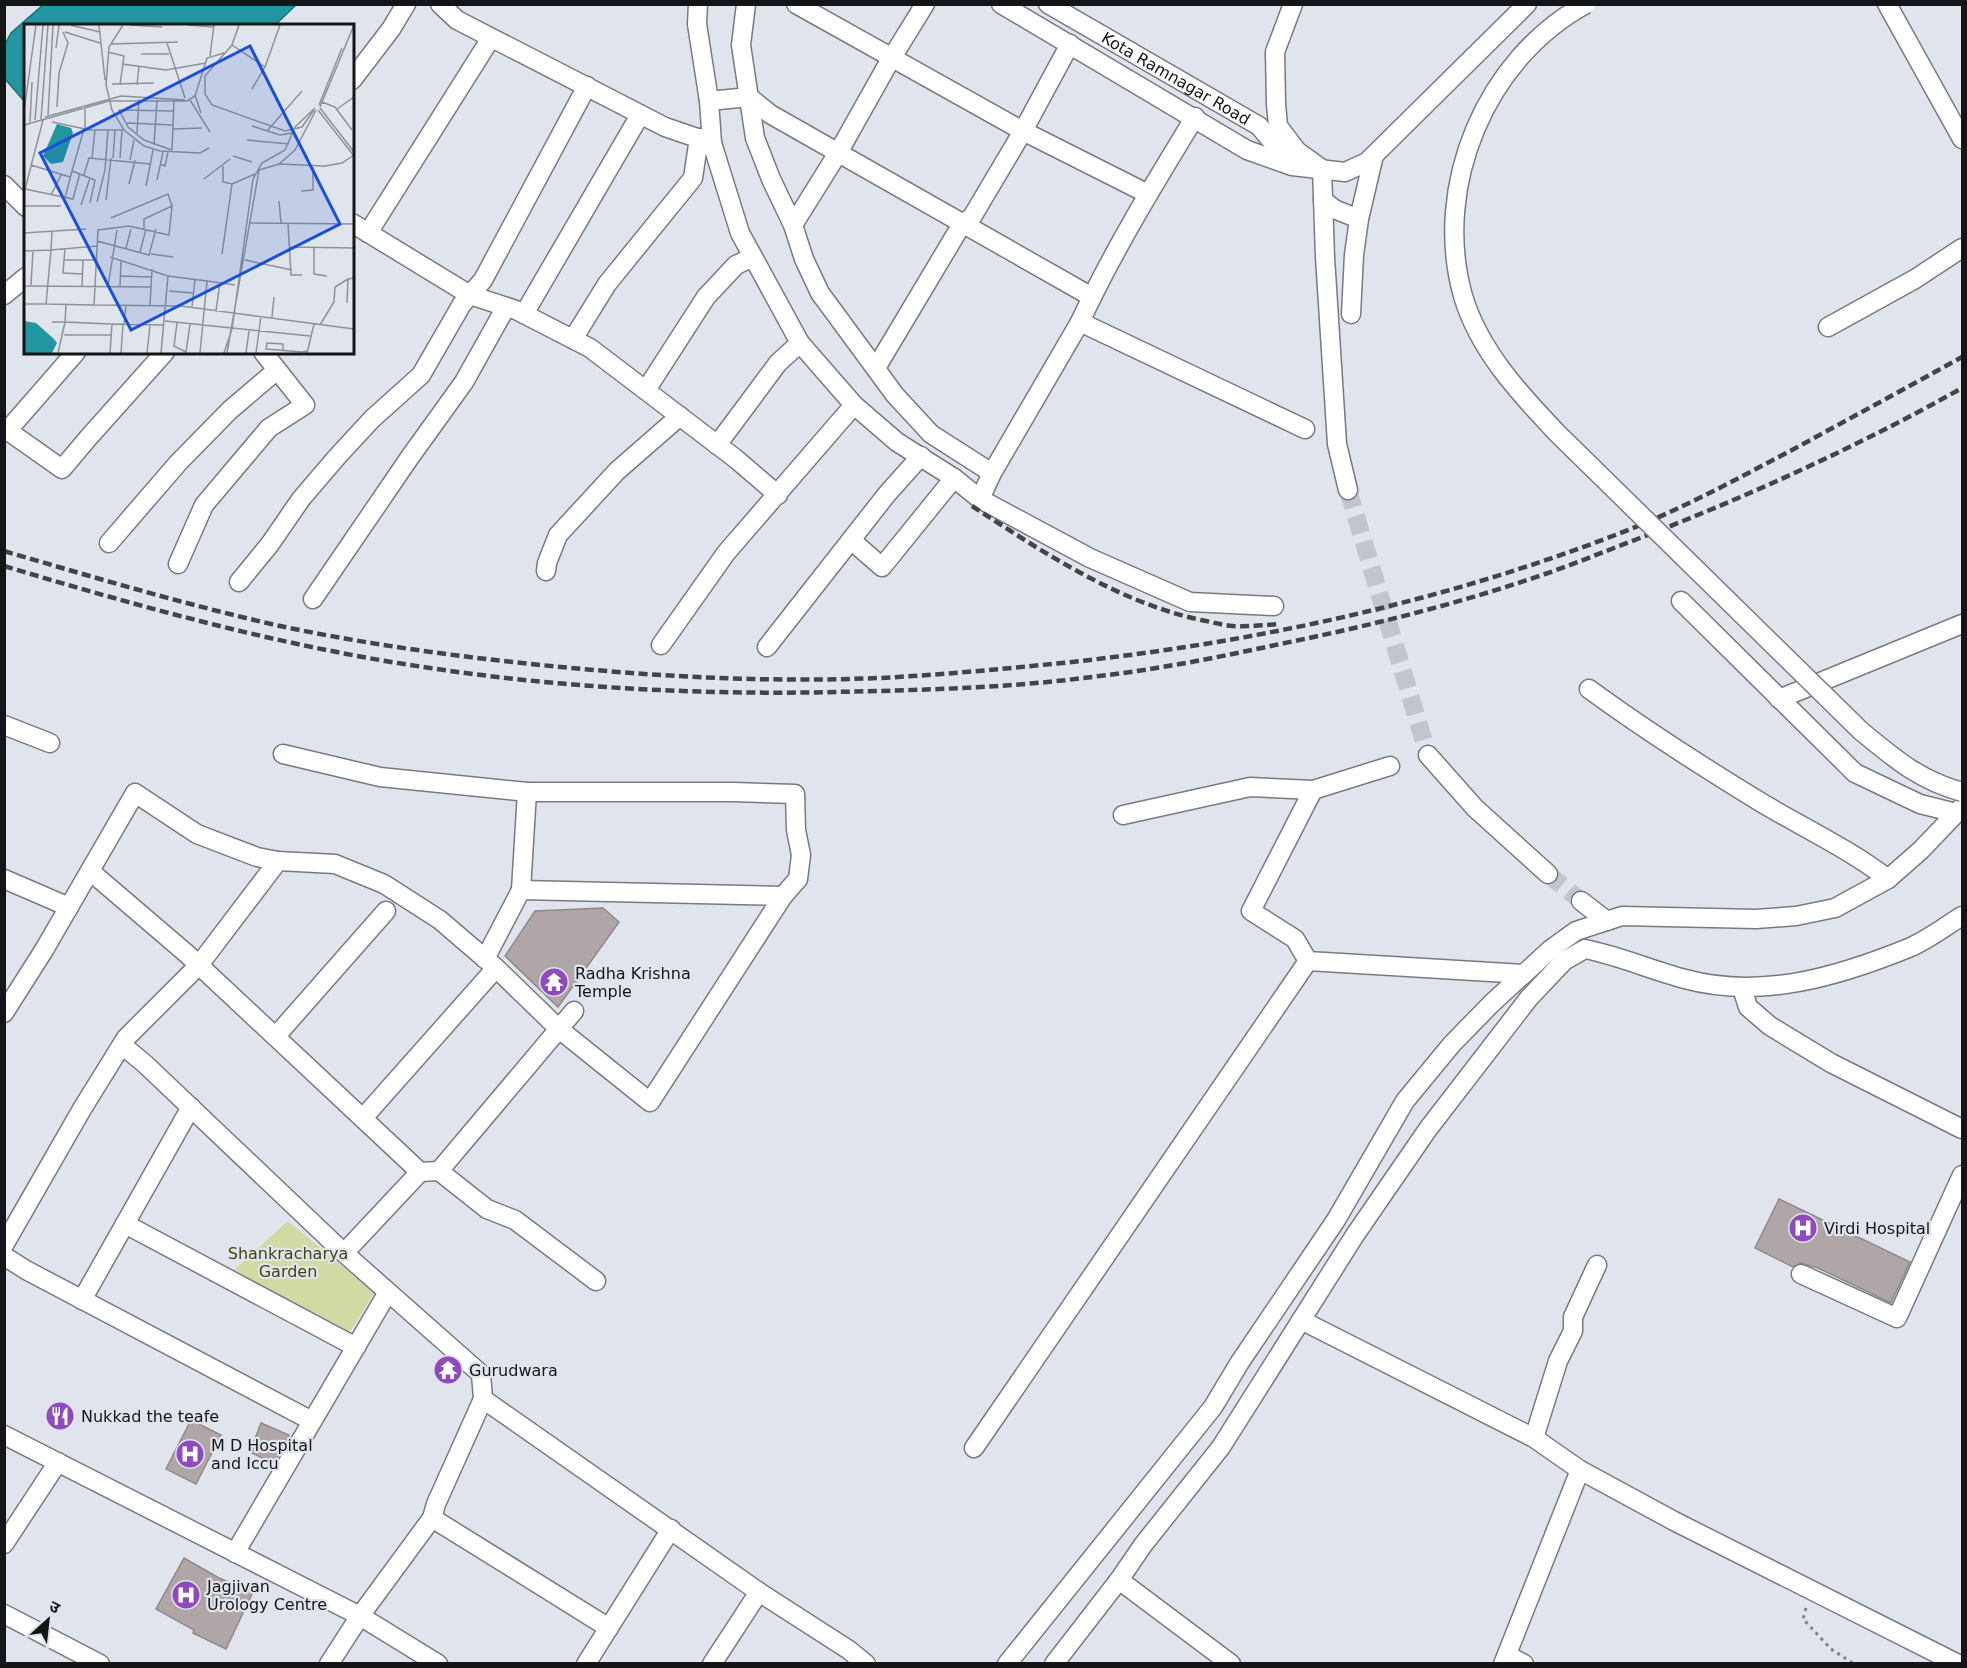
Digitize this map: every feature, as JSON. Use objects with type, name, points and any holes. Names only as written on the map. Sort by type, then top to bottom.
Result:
[{"type":"street","points":[[354,77],[391,29],[406,4]]},
{"type":"street","points":[[440,4],[457,20],[640,115],[665,127],[706,140],[722,175],[740,233],[800,343],[854,405],[897,442],[954,478],[980,499],[1090,558],[1190,602],[1274,606]]},
{"type":"street","points":[[573,339],[607,284],[693,178],[706,140],[709,101],[697,24],[698,4]]},
{"type":"street","points":[[746,4],[741,45],[755,138],[820,294],[895,395],[931,434],[992,473]]},
{"type":"street","points":[[796,4],[1023,131],[1148,194]]},
{"type":"street","points":[[793,225],[925,4]]},
{"type":"street","points":[[1001,4],[1248,150],[1292,166],[1345,172],[1367,162],[1527,4]]},
{"type":"street","name":"Kota Ramnagar Road","points":[[1048,4],[1259,126],[1292,166]]},
{"type":"street","points":[[1293,4],[1275,52],[1278,126],[1297,151],[1322,169]]},
{"type":"street","points":[[1586,4],[1563,17],[1521,55],[1492,95],[1472,138],[1458,183],[1454,212],[1455,256],[1463,297],[1484,344],[1521,395],[1557,433],[1861,731],[1905,767],[1937,785],[1962,792]]},
{"type":"street","points":[[1887,4],[1962,139]]},
{"type":"street","points":[[491,38],[360,228],[470,294],[524,314],[590,348],[680,416],[778,495]]},
{"type":"street","points":[[876,368],[962,224],[972,217],[1023,131],[1070,44]]},
{"type":"street","points":[[239,582],[270,544],[301,499],[336,458],[372,418],[421,375],[462,304],[483,280],[587,87]]},
{"type":"street","points":[[709,101],[749,97],[770,114],[1092,297]]},
{"type":"street","points":[[524,314],[640,115]]},
{"type":"street","points":[[980,499],[992,473],[1080,322],[1148,194],[1195,117]]},
{"type":"street","points":[[1351,314],[1354,255],[1359,219],[1374,155]]},
{"type":"street","points":[[1322,169],[1336,444],[1348,490]]},
{"type":"street","points":[[693,178],[722,175]]},
{"type":"street","points":[[4,184],[24,205]]},
{"type":"street","points":[[1323,200],[1340,212],[1359,219]]},
{"type":"street","points":[[1828,327],[1915,279],[1962,248]]},
{"type":"street","points":[[646,390],[706,297],[736,266],[753,257]]},
{"type":"street","points":[[4,295],[24,279]]},
{"type":"street","points":[[313,599],[464,382],[506,307]]},
{"type":"street","points":[[1080,322],[1305,429]]},
{"type":"street","points":[[717,445],[778,363],[800,343]]},
{"type":"street","points":[[74,354],[6,429],[62,469],[163,354]]},
{"type":"street","points":[[178,564],[204,505],[269,428],[305,405],[265,354]]},
{"type":"street","points":[[109,543],[185,455],[230,410],[277,370]]},
{"type":"street","points":[[662,645],[726,553],[854,405]]},
{"type":"street","points":[[546,571],[558,535],[617,471],[680,416]]},
{"type":"street","points":[[767,647],[921,456]]},
{"type":"street","points":[[851,540],[882,567],[954,478]]},
{"type":"street","points":[[1681,601],[1856,773],[1920,804],[1959,810]]},
{"type":"street","points":[[1779,699],[1962,624]]},
{"type":"street","points":[[1589,689],[1633,721],[1702,765],[1762,803],[1870,865],[1888,879]]},
{"type":"street","points":[[4,725],[50,743]]},
{"type":"street","points":[[4,1013],[135,793],[197,834],[256,857],[278,861],[335,864],[384,884],[440,920],[490,963],[559,1029],[650,1102],[783,896],[798,879],[801,855],[796,830],[795,794],[527,792],[380,777],[283,754]]},
{"type":"street","points":[[1428,755],[1475,808],[1548,874]]},
{"type":"street","points":[[1123,815],[1250,788],[1313,790],[1390,766]]},
{"type":"street","points":[[1308,961],[1295,939],[1251,911],[1313,790]]},
{"type":"street","points":[[363,1118],[490,963],[522,890],[527,792]]},
{"type":"street","points":[[1007,1664],[1213,1407],[1240,1362],[1336,1220],[1405,1101],[1452,1044],[1492,1003],[1551,949],[1576,931],[1622,916],[1756,919],[1796,916],[1835,908],[1888,879],[1921,850],[1959,810]]},
{"type":"street","points":[[4,1245],[82,1109],[126,1038],[199,965],[278,861]]},
{"type":"street","points":[[90,871],[199,965],[420,1172]]},
{"type":"street","points":[[4,879],[69,907]]},
{"type":"street","points":[[522,890],[783,896]]},
{"type":"street","points":[[1581,901],[1607,921]]},
{"type":"street","points":[[276,1036],[386,911]]},
{"type":"street","points":[[1054,1664],[1143,1545],[1221,1447],[1356,1235],[1428,1129],[1529,998],[1564,961],[1585,949],[1614,955],[1685,980],[1742,988],[1792,985],[1851,968],[1913,946],[1962,916]]},
{"type":"street","points":[[1576,931],[1585,949]]},
{"type":"street","points":[[1308,961],[1524,974]]},
{"type":"street","points":[[974,1448],[1308,961]]},
{"type":"street","points":[[1742,988],[1748,1007],[1770,1026],[1831,1063],[1962,1128]]},
{"type":"street","points":[[439,1171],[574,1011]]},
{"type":"street","points":[[122,1045],[191,1107],[344,1253],[481,1374],[483,1399],[436,1504],[432,1518],[360,1616],[329,1664]]},
{"type":"street","points":[[82,1300],[191,1107]]},
{"type":"street","points":[[344,1253],[420,1172],[439,1171],[487,1209],[515,1220],[596,1281]]},
{"type":"street","points":[[1801,1275],[1897,1318],[1962,1175]]},
{"type":"street","points":[[125,1224],[356,1347]]},
{"type":"street","points":[[4,1256],[26,1270],[312,1421]]},
{"type":"street","points":[[1534,1438],[1558,1361],[1574,1331],[1573,1317],[1597,1265]]},
{"type":"street","points":[[235,1553],[388,1292]]},
{"type":"street","points":[[1301,1320],[1534,1438],[1580,1470],[1674,1521],[1958,1664]]},
{"type":"street","points":[[483,1399],[759,1592],[846,1657],[866,1664]]},
{"type":"street","points":[[4,1435],[360,1616],[438,1664]]},
{"type":"street","points":[[4,1544],[58,1462]]},
{"type":"street","points":[[1524,1664],[1505,1659],[1580,1470]]},
{"type":"street","points":[[432,1518],[609,1628]]},
{"type":"street","points":[[586,1664],[670,1529]]},
{"type":"street","points":[[1119,1580],[1231,1664]]},
{"type":"street","points":[[712,1664],[759,1592]]},
{"type":"street","points":[[4,1614],[100,1664]]},
{"type":"path","points":[[1810,1588],[1803,1619],[1831,1649],[1854,1664]]},
{"type":"green space","name":"Shankracharya Garden","points":[[288,1221],[374,1293],[350,1332],[234,1270]]},
{"type":"water","points":[[44,4],[296,4],[276,24],[24,24],[24,101],[5,79],[5,44],[11,33]]},
{"type":"building","name":"Radha Krishna Temple","points":[[603,908],[619,922],[558,1007],[505,956],[535,911]]},
{"type":"building","points":[[1779,1199],[1910,1262],[1891,1303],[1818,1268],[1801,1263],[1793,1267],[1755,1248]]},
{"type":"building","points":[[191,1420],[221,1435],[196,1484],[166,1469]]},
{"type":"building","points":[[261,1423],[289,1435],[274,1464],[250,1452]]},
{"type":"building","points":[[184,1558],[219,1578],[253,1592],[226,1649],[193,1633],[194,1630],[156,1609]]},
{"type":"tunnel","points":[[1348,490],[1428,755]]},
{"type":"tunnel","points":[[1548,874],[1581,901]]},
{"type":"railway","points":[[4,551],[176,600],[280,626],[431,652],[507,661],[657,675],[805,680],[902,677],[1062,663],[1133,655],[1274,632],[1414,600],[1551,559],[1640,525],[1706,495],[1962,357]]},
{"type":"railway","points":[[4,566],[109,597],[268,638],[430,668],[531,681],[632,689],[784,693],[967,688],[1033,683],[1145,670],[1235,654],[1380,622],[1512,585],[1557,570],[1723,505],[1844,450],[1962,388]]},
{"type":"railway","points":[[972,506],[1082,574],[1140,601],[1170,612],[1225,625],[1279,624]]},
{"type":"place","name":"Radha Krishna Temple","points":[[554,982]]},
{"type":"place","name":"Virdi Hospital","points":[[1803,1228]]},
{"type":"place","name":"Gurudwara","points":[[448,1370]]},
{"type":"place","name":"Nukkad the teafe","points":[[60,1416]]},
{"type":"place","name":"M D Hospital and Iccu","points":[[190,1454]]},
{"type":"place","name":"Jagjivan Urology Centre","points":[[186,1595]]}]
